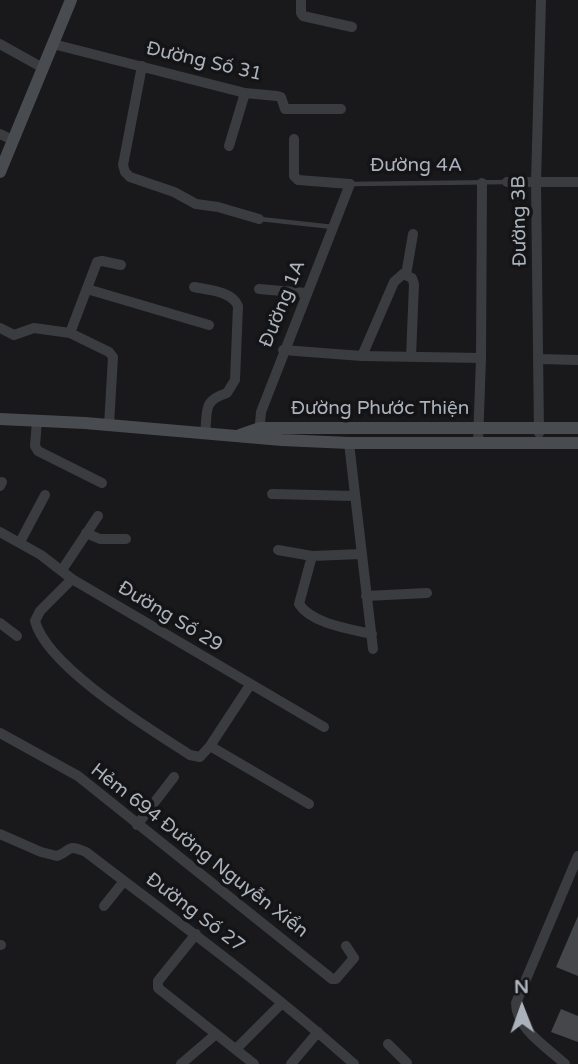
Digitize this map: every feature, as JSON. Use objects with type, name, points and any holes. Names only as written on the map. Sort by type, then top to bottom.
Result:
[{"type":"street","points":[[0,172],[71,0]]},
{"type":"street","points":[[301,0],[303,16],[352,27]]},
{"type":"street","name":"Đường 3B","points":[[539,443],[539,359],[531,182],[541,0]]},
{"type":"street","points":[[0,44],[43,68]]},
{"type":"street","name":"Đường Số 31","points":[[53,44],[245,93],[281,97],[285,109],[341,109]]},
{"type":"street","points":[[142,66],[122,165],[125,172],[130,177],[174,192],[196,204],[218,207],[259,219]]},
{"type":"street","points":[[229,146],[245,93]]},
{"type":"street","points":[[0,134],[13,140]]},
{"type":"street","name":"Đường 4A","points":[[294,139],[294,176],[298,180],[350,184]]},
{"type":"street","name":"Đường 4A","points":[[507,182],[578,182]]},
{"type":"street","points":[[482,183],[481,358],[484,435]]},
{"type":"street","name":"Đường 1A","points":[[259,434],[261,412],[283,350],[350,184]]},
{"type":"street","points":[[406,275],[413,233]]},
{"type":"street","points":[[70,333],[97,262],[121,265]]},
{"type":"street","points":[[362,356],[394,282],[397,277],[406,275],[412,278],[414,284],[411,357]]},
{"type":"street","points":[[194,287],[229,296],[236,300],[238,306],[235,380],[228,393],[212,398],[208,404],[205,434]]},
{"type":"street","points":[[87,289],[209,325]]},
{"type":"street","points":[[259,289],[306,293]]},
{"type":"street","points":[[0,328],[14,335],[34,328],[70,333],[109,352],[113,357],[109,425]]},
{"type":"street","points":[[283,350],[362,356],[481,358]]},
{"type":"street","points":[[539,359],[578,360]]},
{"type":"street","name":"Đường Phước Thiện","points":[[0,419],[236,436],[525,436]]},
{"type":"street","points":[[37,421],[37,451],[102,483]]},
{"type":"street","points":[[525,436],[539,428],[578,428]]},
{"type":"street","name":"Đường Phước Thiện","points":[[259,434],[349,443],[484,435]]},
{"type":"street","points":[[525,436],[539,443],[578,443]]},
{"type":"street","points":[[349,443],[373,649]]},
{"type":"street","points":[[272,494],[354,496]]},
{"type":"street","points":[[20,542],[45,495]]},
{"type":"street","points":[[62,570],[98,516]]},
{"type":"street","name":"Đường Số 29","points":[[0,532],[20,542],[72,579],[324,727]]},
{"type":"street","points":[[86,533],[100,539],[125,539]]},
{"type":"street","points":[[278,550],[312,556],[360,554]]},
{"type":"street","points":[[312,556],[299,601],[300,607],[335,627],[372,634]]},
{"type":"street","points":[[72,579],[40,611],[35,621],[38,634],[50,649],[117,707],[190,755],[200,757],[210,747],[250,685]]},
{"type":"street","points":[[366,596],[427,593]]},
{"type":"street","points":[[0,623],[16,636]]},
{"type":"street","name":"Hẻm 694 Đường Nguyễn Xiển","points":[[0,733],[78,776],[331,978],[335,979],[354,960],[354,955],[346,946]]},
{"type":"street","points":[[210,747],[309,804]]},
{"type":"street","points":[[137,825],[174,777]]},
{"type":"street","name":"Đường Số 27","points":[[0,834],[47,855],[57,856],[68,848],[76,847],[86,852],[196,934],[354,1064]]},
{"type":"street","points":[[565,1064],[522,1024],[516,1013],[516,1003],[578,856]]},
{"type":"street","points":[[104,906],[124,881]]},
{"type":"street","points":[[196,934],[158,981],[158,988],[254,1064]]},
{"type":"street","points":[[236,1049],[282,1003]]},
{"type":"street","points":[[291,1064],[318,1032]]},
{"type":"street","points":[[181,1064],[216,1034]]},
{"type":"street","points":[[388,1044],[406,1064]]},
{"type":"lane","name":"Đường 4A","points":[[350,184],[507,182]]},
{"type":"lane","points":[[259,219],[333,227]]},
{"type":"building","points":[[578,916],[578,976],[556,967]]},
{"type":"building","points":[[561,1009],[578,1016],[578,1042],[551,1032]]}]
